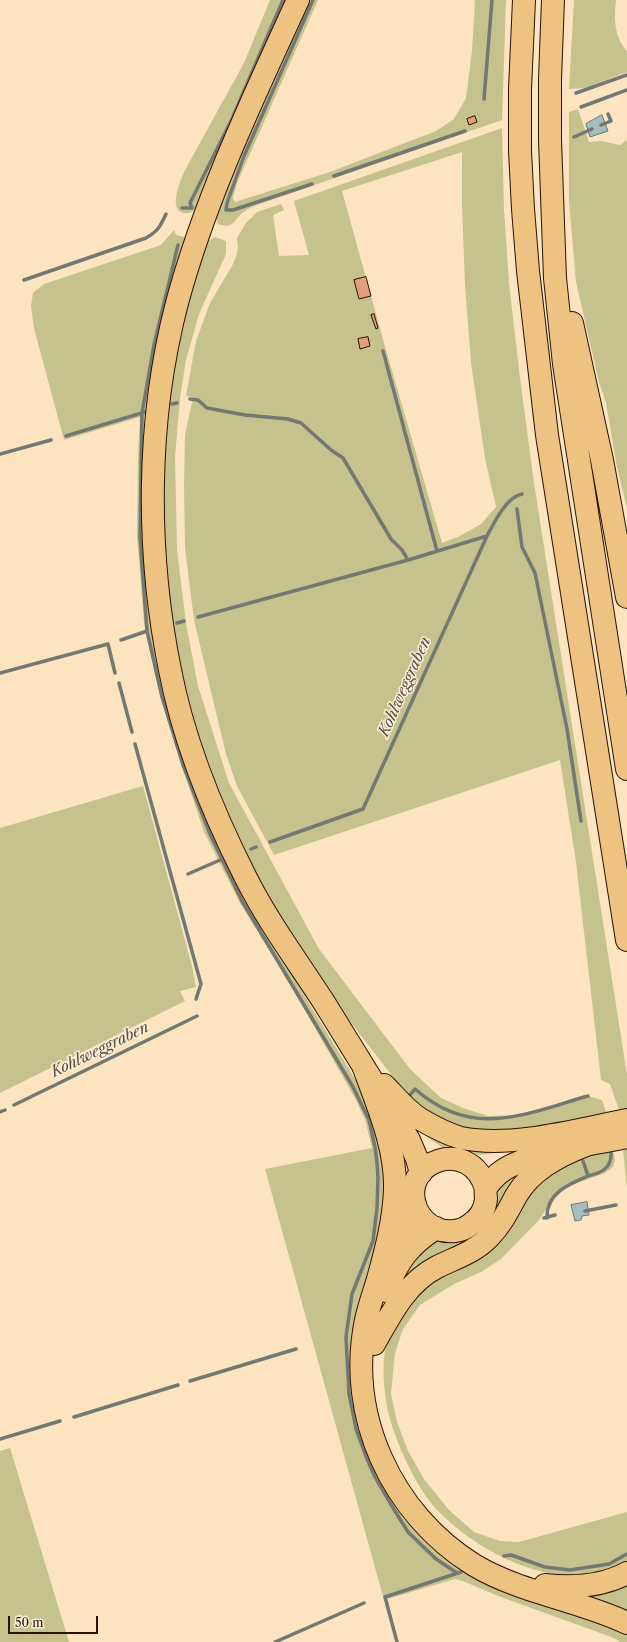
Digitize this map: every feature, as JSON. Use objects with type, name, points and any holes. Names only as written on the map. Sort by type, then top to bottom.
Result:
[{"type":"main road","points":[[298,0],[256,94],[201,225],[177,305],[164,367],[156,426],[152,493],[154,561],[170,672],[188,740],[205,789],[247,881],[409,1140],[421,1173]]},
{"type":"main road","points":[[524,0],[520,89],[520,151],[528,271],[547,435],[627,940]]},
{"type":"main road","points":[[553,0],[550,79],[550,140],[555,278],[564,364],[627,769]]},
{"type":"main road","points":[[553,242],[602,460],[627,597]]},
{"type":"main road","points":[[326,1007],[411,1124],[441,1160]]},
{"type":"main road","points":[[364,1068],[385,1125],[390,1147],[395,1187],[393,1220],[378,1281],[370,1303],[364,1333],[362,1365],[364,1402],[367,1418],[376,1449],[386,1471],[404,1500],[437,1536],[455,1552],[493,1575],[627,1623]]},
{"type":"main road","points":[[383,1085],[418,1118],[437,1129],[459,1137],[478,1140],[503,1141],[522,1139],[627,1137]]},
{"type":"main road","points":[[486,1189],[501,1172],[514,1165],[548,1153],[627,1120]]},
{"type":"main road","points":[[472,1166],[529,1145],[582,1138]]},
{"type":"main road","points":[[374,1344],[398,1302],[420,1278],[483,1243],[502,1223],[526,1182],[552,1160],[582,1138]]},
{"type":"main road","points":[[378,1281],[412,1220],[415,1206],[414,1192],[417,1179],[430,1165],[441,1160],[457,1159],[472,1166],[481,1176],[486,1189],[485,1203],[480,1216],[469,1226],[456,1230],[449,1231],[436,1228],[423,1219],[415,1206]]},
{"type":"main road","points":[[436,1228],[423,1236],[407,1250],[397,1265],[381,1306],[376,1324],[374,1344],[374,1384],[382,1426],[388,1447],[397,1467],[418,1501],[444,1531],[483,1561],[502,1571],[525,1580],[544,1585],[562,1587],[582,1587],[616,1579],[627,1574]]},
{"type":"shaded area","points":[[270,0],[291,0],[196,209],[191,212],[183,213],[178,209],[176,198],[183,174],[244,63]]},
{"type":"shaded area","points":[[305,0],[318,0],[237,183],[233,198],[235,202],[330,172],[436,131],[454,119],[466,98],[472,51],[475,0],[506,0],[502,120],[253,206],[241,214],[231,224],[218,224],[215,214]]},
{"type":"shaded area","points":[[574,0],[616,0],[616,27],[620,40],[627,51],[627,72],[585,88],[569,89]]},
{"type":"shaded area","points":[[578,109],[589,142],[601,141],[620,145],[627,140],[627,508],[617,467],[606,403],[599,382],[576,282],[569,202],[569,112]]},
{"type":"shaded area","points":[[502,128],[504,210],[509,284],[520,378],[534,483],[627,1075],[627,1188],[619,1110],[610,1084],[601,1080],[576,862],[560,760],[274,855],[237,786],[226,754],[194,620],[185,548],[185,435],[193,397],[186,396],[196,341],[210,303],[236,257],[238,247],[237,238],[246,223],[257,212],[281,204],[284,210],[273,215],[279,256],[309,255],[294,201]],"holes":[[[462,152],[465,285],[471,363],[485,458],[496,507],[481,524],[460,536],[442,543],[342,191]]]},
{"type":"shaded area","points":[[174,230],[176,235],[185,237],[167,304],[147,592],[247,901],[358,1084],[378,1132],[387,1191],[357,1419],[363,1441],[386,1491],[404,1519],[441,1553],[627,1631],[627,1642],[620,1642],[614,1638],[455,1579],[384,1600],[265,1169],[372,1148],[365,1120],[356,1100],[290,984],[240,903],[204,832],[182,766],[159,690],[144,622],[137,535],[140,417],[64,440],[34,328],[31,306],[33,293],[44,284],[161,245]]},
{"type":"shaded area","points":[[215,237],[226,241],[226,254],[199,314],[186,360],[180,398],[175,457],[177,550],[186,624],[198,686],[229,783],[319,949],[410,1069],[441,1098],[463,1108],[488,1116],[517,1115],[588,1096],[602,1100],[606,1112],[533,1131],[477,1134],[427,1114],[398,1086],[393,1077],[308,967],[246,860],[224,809],[193,723],[176,657],[164,567],[163,436],[178,333],[205,246]]},
{"type":"shaded area","points":[[143,786],[192,966],[196,987],[180,991],[185,1001],[0,1093],[0,828]]},
{"type":"shaded area","points":[[405,1114],[500,1152],[480,1155],[457,1148],[442,1147],[427,1137]]},
{"type":"shaded area","points":[[613,1150],[615,1161],[613,1167],[605,1173],[566,1187],[553,1200],[538,1221],[501,1259],[481,1272],[454,1284],[420,1305],[403,1329],[395,1353],[391,1394],[397,1422],[408,1451],[424,1479],[449,1510],[474,1532],[500,1541],[519,1542],[627,1512],[627,1562],[595,1574],[584,1576],[564,1575],[544,1572],[506,1559],[471,1538],[440,1513],[431,1503],[407,1463],[390,1420],[384,1389],[386,1344],[401,1311],[410,1298],[556,1167],[569,1161]]},
{"type":"shaded area","points":[[535,1163],[485,1231],[389,1295],[405,1262],[497,1199],[499,1186]]},
{"type":"shaded area","points":[[10,1448],[69,1642],[0,1642],[0,1451]]},
{"type":"shaded area","points":[[627,1585],[627,1618],[583,1595]]},
{"type":"water","points":[[602,115],[608,131],[590,137],[586,124]]},
{"type":"water","points":[[587,1202],[589,1215],[582,1216],[581,1220],[575,1221],[571,1205]]},
{"type":"building","points":[[475,116],[477,122],[469,125],[467,119]]},
{"type":"building","points":[[366,277],[371,296],[359,299],[354,280]]},
{"type":"building","points":[[374,314],[378,328],[376,329],[371,315]]},
{"type":"building","points":[[368,337],[370,346],[360,349],[358,339]]},
{"type":"waterway","points":[[182,208],[192,208],[190,203],[232,119],[283,0]]},
{"type":"waterway","points":[[312,184],[233,210],[226,210],[227,203],[244,156],[313,0]]},
{"type":"waterway","points":[[484,99],[492,0]]},
{"type":"waterway","points":[[576,93],[627,75]]},
{"type":"waterway","points":[[581,107],[627,90]]},
{"type":"waterway","points":[[601,125],[611,121],[608,114]]},
{"type":"waterway","points":[[574,137],[592,129]]},
{"type":"waterway","points":[[334,176],[465,131]]},
{"type":"waterway","points":[[24,280],[146,238],[158,228],[166,214]]},
{"type":"waterway","points":[[178,245],[154,345],[142,413],[140,537],[147,631],[162,697],[183,765],[210,834],[242,901],[353,1087],[369,1120],[377,1163],[377,1208],[373,1241],[352,1294],[346,1337],[349,1394],[356,1429],[367,1459],[375,1477],[390,1503],[408,1532],[436,1559],[457,1573]]},
{"type":"waterway","points":[[383,351],[437,551]]},
{"type":"waterway","points":[[190,399],[198,400],[207,408],[245,415],[288,419],[301,423],[331,450],[343,458],[391,539],[402,550],[408,560]]},
{"type":"waterway","points":[[172,404],[177,403]]},
{"type":"waterway","points":[[66,436],[145,412]]},
{"type":"waterway","points":[[0,454],[51,440]]},
{"type":"waterway","name":"Kohlweggraben","points":[[270,842],[363,809],[487,536],[501,511],[511,500],[522,494]]},
{"type":"waterway","points":[[517,509],[522,547],[535,573],[567,729],[581,821]]},
{"type":"waterway","points":[[198,617],[408,560],[487,536]]},
{"type":"waterway","points":[[177,623],[184,621]]},
{"type":"waterway","points":[[121,640],[147,631]]},
{"type":"waterway","points":[[0,673],[108,644],[115,673]]},
{"type":"waterway","points":[[119,683],[132,732]]},
{"type":"waterway","points":[[135,744],[201,984],[196,999]]},
{"type":"waterway","name":"Kohlweggraben","points":[[251,849],[256,847]]},
{"type":"waterway","name":"Kohlweggraben","points":[[188,874],[220,860]]},
{"type":"waterway","name":"Kohlweggraben","points":[[14,1105],[197,1016]]},
{"type":"waterway","points":[[410,1095],[415,1089],[436,1105],[458,1114],[478,1118],[499,1118],[520,1115],[588,1096]]},
{"type":"waterway","name":"Kohlweggraben","points":[[0,1112],[5,1110]]},
{"type":"waterway","points":[[588,1176],[605,1169],[610,1162],[611,1153]]},
{"type":"waterway","points":[[547,1218],[550,1202],[555,1196],[566,1186],[588,1176],[583,1161]]},
{"type":"waterway","points":[[585,1211],[616,1205]]},
{"type":"waterway","points":[[544,1218],[555,1215]]},
{"type":"waterway","points":[[190,1381],[296,1349]]},
{"type":"waterway","points":[[74,1417],[178,1385]]},
{"type":"waterway","points":[[0,1439],[60,1421]]},
{"type":"waterway","points":[[504,1556],[511,1555],[545,1567],[570,1570],[609,1564],[627,1554]]},
{"type":"waterway","points":[[397,1642],[385,1597],[461,1572]]},
{"type":"waterway","points":[[275,1642],[364,1603]]}]
